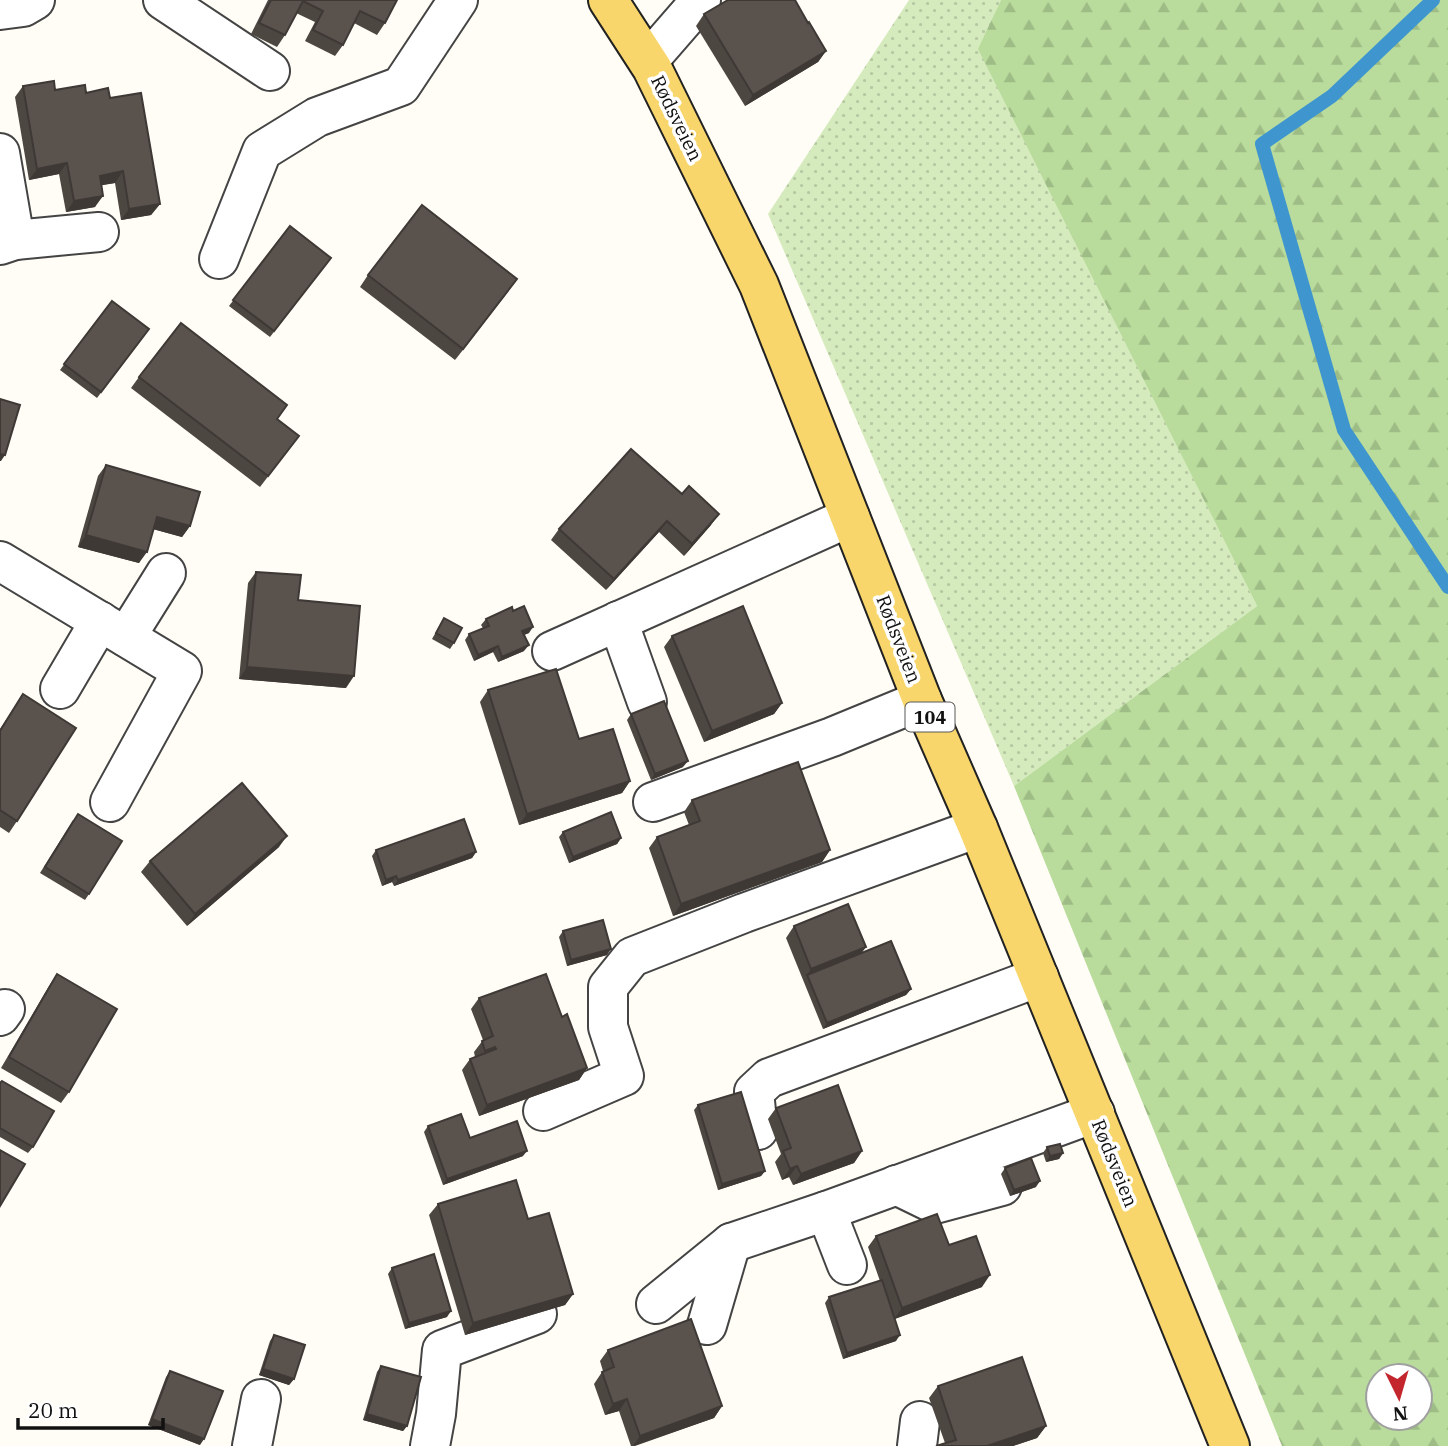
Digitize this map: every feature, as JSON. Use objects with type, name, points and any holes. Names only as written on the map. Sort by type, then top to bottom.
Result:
[{"type":"main road","name":"Rødsveien","points":[[608,0],[648,61],[759,285],[922,700],[978,828],[1230,1446]]},
{"type":"lane","points":[[0,10],[23,7],[36,0]]},
{"type":"lane","points":[[163,0],[270,71]]},
{"type":"lane","points":[[219,259],[262,151],[317,117],[401,86],[458,0]]},
{"type":"lane","points":[[648,61],[701,0]]},
{"type":"lane","points":[[0,153],[7,243],[99,232]]},
{"type":"lane","points":[[635,585],[847,508]]},
{"type":"lane","points":[[552,651],[847,508]]},
{"type":"lane","points":[[0,561],[182,671],[110,802]]},
{"type":"lane","points":[[60,689],[166,573]]},
{"type":"lane","points":[[618,621],[647,702]]},
{"type":"lane","points":[[653,802],[832,737],[922,700]]},
{"type":"lane","points":[[543,1111],[624,1076],[608,1027],[608,986],[632,957],[744,913],[978,828]]},
{"type":"lane","points":[[758,1130],[754,1092],[769,1078],[1039,977]]},
{"type":"lane","points":[[656,1304],[730,1243],[1095,1113]]},
{"type":"lane","points":[[896,1185],[935,1204],[1002,1186]]},
{"type":"lane","points":[[826,1211],[847,1265]]},
{"type":"lane","points":[[708,1325],[730,1243]]},
{"type":"lane","points":[[430,1446],[442,1350],[537,1314]]},
{"type":"lane","points":[[252,1446],[261,1399]]},
{"type":"green space","points":[[909,0],[1001,0],[979,49],[1257,606],[1014,786],[768,214]]},
{"type":"green space","points":[[1001,0],[1448,0],[1448,1446],[1282,1446],[1014,786],[1257,606],[978,49]]},
{"type":"building","points":[[271,0],[397,0],[385,23],[360,11],[343,45],[313,30],[323,11],[303,1],[285,35],[259,23]]},
{"type":"building","points":[[728,0],[795,0],[826,51],[753,95],[704,14]]},
{"type":"building","points":[[54,81],[55,90],[85,85],[86,93],[108,88],[110,98],[141,93],[160,204],[129,209],[123,171],[100,176],[103,196],[74,201],[67,163],[37,169],[23,86]]},
{"type":"building","points":[[422,205],[517,279],[463,349],[368,275]]},
{"type":"building","points":[[290,226],[331,258],[274,331],[233,300]]},
{"type":"building","points":[[112,301],[149,329],[101,392],[64,364]]},
{"type":"building","points":[[181,323],[287,405],[277,419],[299,436],[268,476],[139,377]]},
{"type":"building","points":[[0,399],[20,405],[5,455],[0,454]]},
{"type":"building","points":[[631,449],[682,494],[689,486],[719,514],[692,544],[667,521],[614,579],[559,529]]},
{"type":"building","points":[[106,465],[200,492],[190,526],[157,517],[147,552],[86,535]]},
{"type":"building","points":[[256,572],[301,575],[298,600],[360,606],[354,676],[247,667]]},
{"type":"building","points":[[524,606],[533,627],[522,631],[529,645],[502,657],[498,646],[478,655],[469,634],[489,626],[486,619],[512,607],[513,611]]},
{"type":"building","points":[[743,606],[782,703],[712,731],[672,636]]},
{"type":"building","points":[[444,618],[462,628],[454,643],[436,633]]},
{"type":"building","points":[[556,669],[579,739],[613,729],[630,781],[527,814],[488,690]]},
{"type":"building","points":[[23,694],[76,728],[17,821],[0,810],[0,731]]},
{"type":"building","points":[[664,701],[688,761],[655,774],[631,714]]},
{"type":"building","points":[[798,762],[830,850],[681,904],[657,837],[700,821],[692,800]]},
{"type":"building","points":[[242,783],[287,836],[195,914],[150,861]]},
{"type":"building","points":[[611,812],[621,838],[573,857],[563,832]]},
{"type":"building","points":[[78,814],[122,841],[89,894],[45,867]]},
{"type":"building","points":[[464,819],[476,852],[398,880],[396,876],[386,880],[376,850]]},
{"type":"building","points":[[848,904],[866,947],[811,969],[794,926]]},
{"type":"building","points":[[603,920],[611,949],[571,960],[563,931]]},
{"type":"building","points":[[891,941],[911,989],[827,1023],[807,975]]},
{"type":"building","points":[[57,974],[117,1009],[69,1092],[9,1057]]},
{"type":"building","points":[[546,974],[562,1017],[567,1014],[587,1068],[487,1105],[470,1059],[496,1049],[495,1047],[485,1051],[482,1041],[493,1036],[479,998]]},
{"type":"building","points":[[2,1081],[54,1111],[33,1147],[0,1128]]},
{"type":"building","points":[[838,1085],[862,1151],[801,1174],[797,1166],[790,1169],[783,1151],[791,1148],[776,1108]]},
{"type":"building","points":[[741,1092],[765,1171],[722,1184],[698,1105]]},
{"type":"building","points":[[461,1114],[470,1138],[517,1121],[527,1151],[447,1179],[428,1126]]},
{"type":"building","points":[[1060,1144],[1063,1153],[1050,1156],[1047,1147]]},
{"type":"building","points":[[0,1150],[25,1164],[0,1206]]},
{"type":"building","points":[[1031,1158],[1040,1181],[1014,1190],[1005,1168]]},
{"type":"building","points":[[516,1180],[528,1219],[549,1213],[573,1294],[473,1323],[438,1204]]},
{"type":"building","points":[[937,1214],[949,1245],[976,1236],[990,1275],[902,1308],[876,1236]]},
{"type":"building","points":[[434,1254],[451,1311],[409,1323],[392,1268]]},
{"type":"building","points":[[882,1280],[900,1335],[847,1353],[829,1297]]},
{"type":"building","points":[[691,1319],[722,1406],[640,1436],[627,1399],[613,1404],[602,1372],[614,1367],[608,1350]]},
{"type":"building","points":[[274,1335],[305,1345],[294,1379],[263,1369]]},
{"type":"building","points":[[1022,1357],[1046,1426],[987,1446],[936,1446],[956,1440],[938,1386]]},
{"type":"building","points":[[381,1366],[421,1377],[407,1426],[367,1414]]},
{"type":"building","points":[[170,1371],[223,1391],[204,1439],[152,1419]]},
{"type":"waterway","points":[[1433,0],[1332,96],[1262,144],[1344,430],[1448,587]]}]
